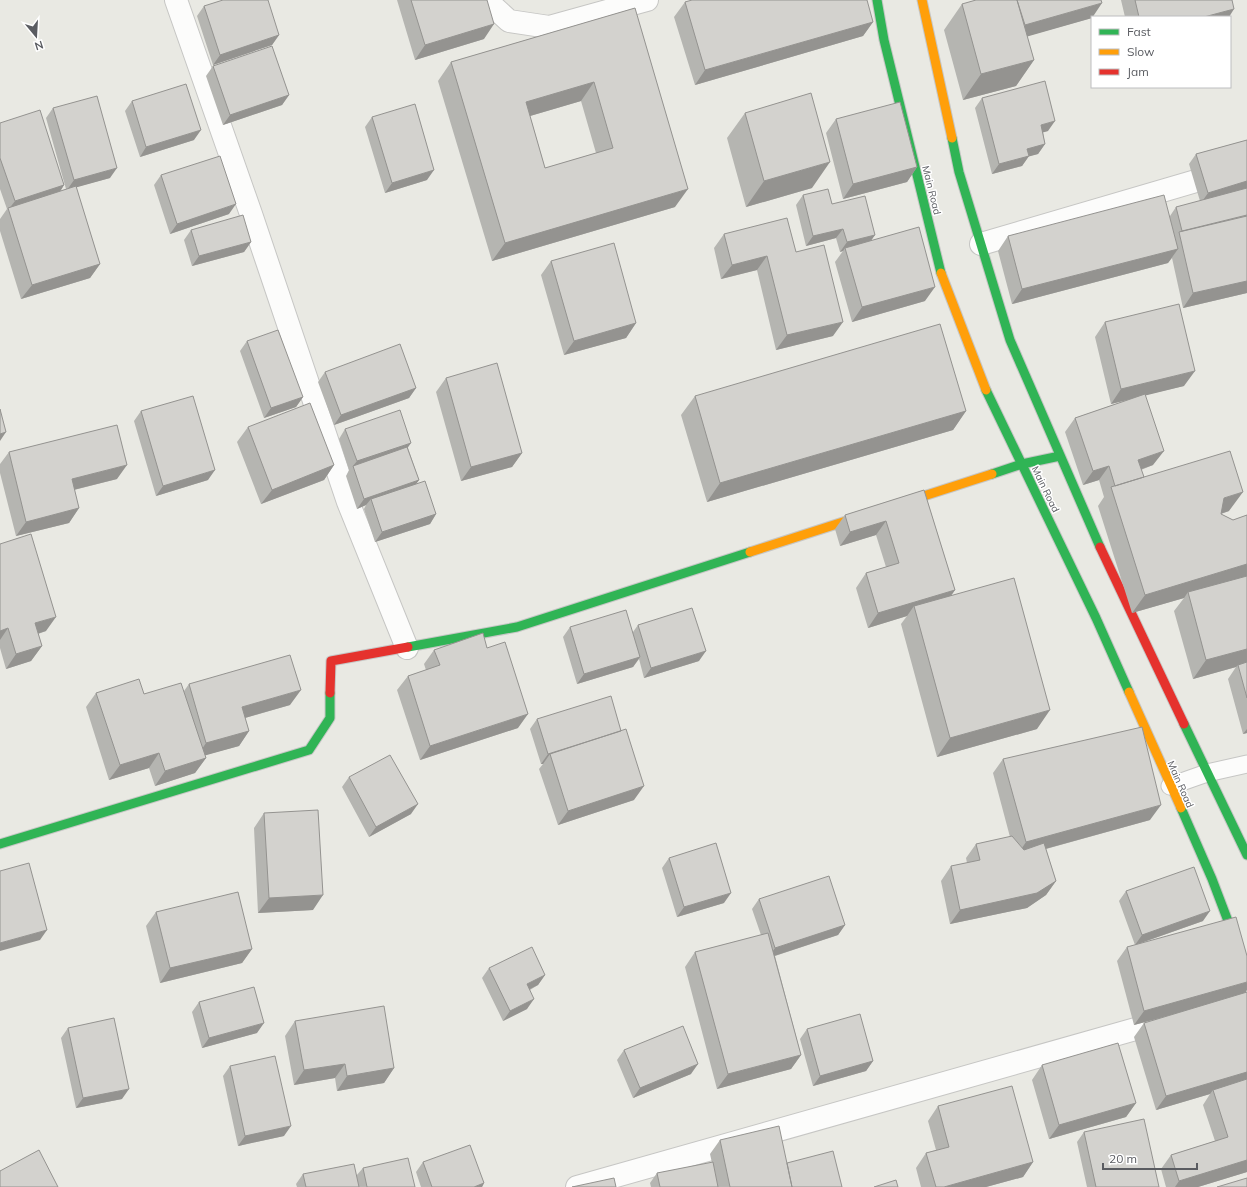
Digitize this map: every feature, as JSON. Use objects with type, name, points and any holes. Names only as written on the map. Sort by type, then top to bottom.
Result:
[{"type":"main road","name":"Main Road","points":[[877,0],[884,40],[943,282],[981,380],[1096,618],[1212,879],[1247,971]]},
{"type":"main road","points":[[922,0],[959,172],[1010,340],[1087,520],[1247,855]]},
{"type":"main road","points":[[0,844],[309,750],[330,718],[331,661],[517,627],[1022,464],[1060,456]]},
{"type":"street","points":[[176,0],[251,214],[348,502],[407,648]]},
{"type":"street","points":[[486,0],[509,21],[549,27],[647,0]]},
{"type":"street","points":[[981,244],[1247,166]]},
{"type":"street","points":[[577,1187],[1194,1012]]},
{"type":"lane","points":[[1170,786],[1208,773],[1247,764]]},
{"type":"building","points":[[223,0],[268,0],[279,35],[220,55],[204,6]]},
{"type":"building","points":[[411,0],[487,0],[494,24],[425,45]]},
{"type":"building","points":[[692,0],[867,0],[873,22],[705,70],[685,2]]},
{"type":"building","points":[[976,0],[1017,0],[1034,60],[981,74],[962,4]]},
{"type":"building","points":[[1017,0],[1101,0],[1102,3],[1025,25]]},
{"type":"building","points":[[1135,0],[1232,0],[1234,9],[1208,16],[1139,16]]},
{"type":"building","points":[[635,8],[688,189],[505,243],[451,62]],"holes":[[[594,82],[613,148],[545,168],[526,102]]]},
{"type":"building","points":[[272,46],[289,95],[230,115],[213,66]]},
{"type":"building","points":[[1045,81],[1055,121],[1041,125],[1045,144],[1027,149],[1029,156],[999,164],[982,98]]},
{"type":"building","points":[[186,84],[201,130],[146,147],[132,101]]},
{"type":"building","points":[[811,93],[830,162],[764,181],[745,113]]},
{"type":"building","points":[[97,96],[117,168],[74,180],[53,108]]},
{"type":"building","points":[[900,102],[917,167],[853,184],[836,119]]},
{"type":"building","points":[[415,104],[434,170],[392,183],[372,117]]},
{"type":"building","points":[[40,110],[64,185],[15,201],[0,158],[0,123]]},
{"type":"building","points":[[1247,140],[1247,181],[1208,193],[1196,154]]},
{"type":"building","points":[[220,156],[236,204],[177,224],[161,175]]},
{"type":"building","points":[[76,186],[100,264],[32,285],[8,208]]},
{"type":"building","points":[[1247,188],[1247,215],[1182,231],[1176,207]]},
{"type":"building","points":[[828,189],[832,204],[865,196],[875,235],[847,242],[843,229],[813,236],[803,195]]},
{"type":"building","points":[[1164,195],[1178,249],[1022,289],[1008,236]]},
{"type":"building","points":[[243,215],[251,242],[199,256],[191,230]]},
{"type":"building","points":[[1247,216],[1247,281],[1193,293],[1179,232]]},
{"type":"building","points":[[787,218],[796,252],[824,245],[843,322],[787,335],[767,256],[732,265],[724,234]]},
{"type":"building","points":[[919,227],[935,287],[862,307],[845,248]]},
{"type":"building","points":[[614,243],[636,323],[574,341],[551,261]]},
{"type":"building","points":[[1179,304],[1195,371],[1121,389],[1105,322]]},
{"type":"building","points":[[940,324],[966,411],[720,483],[695,396]]},
{"type":"building","points":[[278,330],[303,397],[271,408],[247,341]]},
{"type":"building","points":[[400,344],[416,388],[341,415],[325,372]]},
{"type":"building","points":[[497,363],[522,453],[471,467],[446,378]]},
{"type":"building","points":[[1145,394],[1164,451],[1138,460],[1144,477],[1115,486],[1109,466],[1093,471],[1075,418]]},
{"type":"building","points":[[193,396],[215,470],[163,486],[141,411]]},
{"type":"building","points":[[310,403],[334,465],[272,490],[248,427]]},
{"type":"building","points":[[0,409],[6,432],[0,434]]},
{"type":"building","points":[[400,410],[411,443],[357,461],[345,429]]},
{"type":"building","points":[[117,425],[127,465],[72,479],[79,508],[26,522],[9,452]]},
{"type":"building","points":[[407,447],[419,480],[364,499],[353,466]]},
{"type":"building","points":[[1230,451],[1243,492],[1224,498],[1221,514],[1233,520],[1247,515],[1247,564],[1145,595],[1111,487]]},
{"type":"building","points":[[425,481],[436,514],[382,532],[371,499]]},
{"type":"building","points":[[924,490],[955,590],[878,613],[866,573],[899,563],[886,521],[850,532],[845,515]]},
{"type":"building","points":[[31,534],[56,617],[35,623],[42,646],[16,654],[8,628],[0,631],[0,544]]},
{"type":"building","points":[[1247,576],[1247,649],[1206,660],[1188,592]]},
{"type":"building","points":[[1014,578],[1050,710],[950,738],[914,606]]},
{"type":"building","points":[[692,608],[706,651],[651,668],[638,625]]},
{"type":"building","points":[[626,610],[640,657],[584,674],[570,627]]},
{"type":"building","points":[[483,633],[487,648],[505,642],[528,714],[430,746],[408,676],[440,665],[434,650]]},
{"type":"building","points":[[290,655],[301,690],[242,707],[249,731],[206,743],[189,684]]},
{"type":"building","points":[[1247,662],[1247,698],[1238,665]]},
{"type":"building","points":[[139,679],[144,694],[181,683],[206,758],[165,771],[159,753],[120,765],[96,693]]},
{"type":"building","points":[[611,696],[621,731],[548,754],[537,719]]},
{"type":"building","points":[[1142,727],[1161,805],[1026,842],[1003,759]]},
{"type":"building","points":[[626,729],[644,786],[568,811],[550,754]]},
{"type":"building","points":[[390,755],[418,804],[376,827],[349,777]]},
{"type":"building","points":[[318,810],[323,895],[269,898],[264,813]]},
{"type":"building","points":[[1012,836],[1024,850],[1044,843],[1056,881],[1037,893],[960,910],[951,866],[980,860],[976,844]]},
{"type":"building","points":[[716,843],[731,893],[684,907],[669,858]]},
{"type":"building","points":[[29,863],[47,930],[0,943],[0,871]]},
{"type":"building","points":[[1194,867],[1210,911],[1142,935],[1126,891]]},
{"type":"building","points":[[829,876],[845,925],[775,948],[759,899]]},
{"type":"building","points":[[238,892],[252,949],[170,968],[156,912]]},
{"type":"building","points":[[1236,917],[1247,956],[1247,982],[1144,1011],[1127,947]]},
{"type":"building","points":[[768,933],[801,1055],[728,1074],[695,952]]},
{"type":"building","points":[[532,947],[545,975],[527,984],[534,999],[510,1011],[489,968]]},
{"type":"building","points":[[254,987],[264,1023],[209,1038],[199,1002]]},
{"type":"building","points":[[1247,992],[1247,1072],[1166,1096],[1144,1023]]},
{"type":"building","points":[[384,1006],[394,1068],[347,1076],[345,1064],[304,1070],[295,1021]]},
{"type":"building","points":[[860,1014],[873,1061],[820,1076],[807,1029]]},
{"type":"building","points":[[114,1018],[129,1089],[83,1098],[68,1028]]},
{"type":"building","points":[[683,1026],[698,1064],[640,1088],[624,1050]]},
{"type":"building","points":[[1118,1043],[1136,1103],[1059,1125],[1042,1065]]},
{"type":"building","points":[[275,1056],[291,1126],[245,1136],[230,1066]]},
{"type":"building","points":[[1247,1079],[1247,1160],[1179,1181],[1171,1155],[1228,1137],[1213,1090]]},
{"type":"building","points":[[1012,1086],[1033,1162],[944,1187],[936,1187],[926,1153],[949,1147],[938,1106]]},
{"type":"building","points":[[1144,1119],[1159,1187],[1096,1187],[1084,1132]]},
{"type":"building","points":[[779,1126],[792,1187],[730,1187],[720,1140]]},
{"type":"building","points":[[470,1145],[484,1183],[474,1187],[432,1187],[423,1162]]},
{"type":"building","points":[[39,1150],[58,1187],[0,1187],[0,1171]]},
{"type":"building","points":[[833,1151],[842,1187],[792,1187],[787,1163]]},
{"type":"building","points":[[408,1158],[415,1187],[367,1187],[363,1168]]},
{"type":"building","points":[[713,1162],[718,1187],[660,1187],[657,1173]]},
{"type":"building","points":[[354,1164],[359,1187],[306,1187],[303,1174]]},
{"type":"building","points":[[614,1178],[616,1187],[572,1187]]},
{"type":"building","points":[[1247,1178],[1247,1187],[1217,1187]]},
{"type":"building","points":[[896,1180],[898,1187],[874,1187]]},
{"type":"traffic: fast","points":[[877,0],[884,40],[941,273]]},
{"type":"traffic: fast","points":[[952,138],[959,172],[1010,340],[1100,547]]},
{"type":"traffic: fast","points":[[986,390],[1096,618],[1129,692]]},
{"type":"traffic: fast","points":[[992,474],[1022,464],[1060,456]]},
{"type":"traffic: fast","points":[[408,647],[517,627],[750,552]]},
{"type":"traffic: fast","points":[[0,844],[309,750],[330,718],[330,693]]},
{"type":"traffic: fast","points":[[1184,724],[1247,855]]},
{"type":"traffic: fast","points":[[1181,808],[1212,879],[1247,971]]},
{"type":"traffic: slow","points":[[922,0],[952,138]]},
{"type":"traffic: slow","points":[[941,273],[986,390]]},
{"type":"traffic: slow","points":[[750,552],[992,474]]},
{"type":"traffic: slow","points":[[1129,692],[1181,808]]},
{"type":"traffic: jam","points":[[1100,547],[1184,724]]},
{"type":"traffic: jam","points":[[330,693],[331,661],[408,647]]}]
